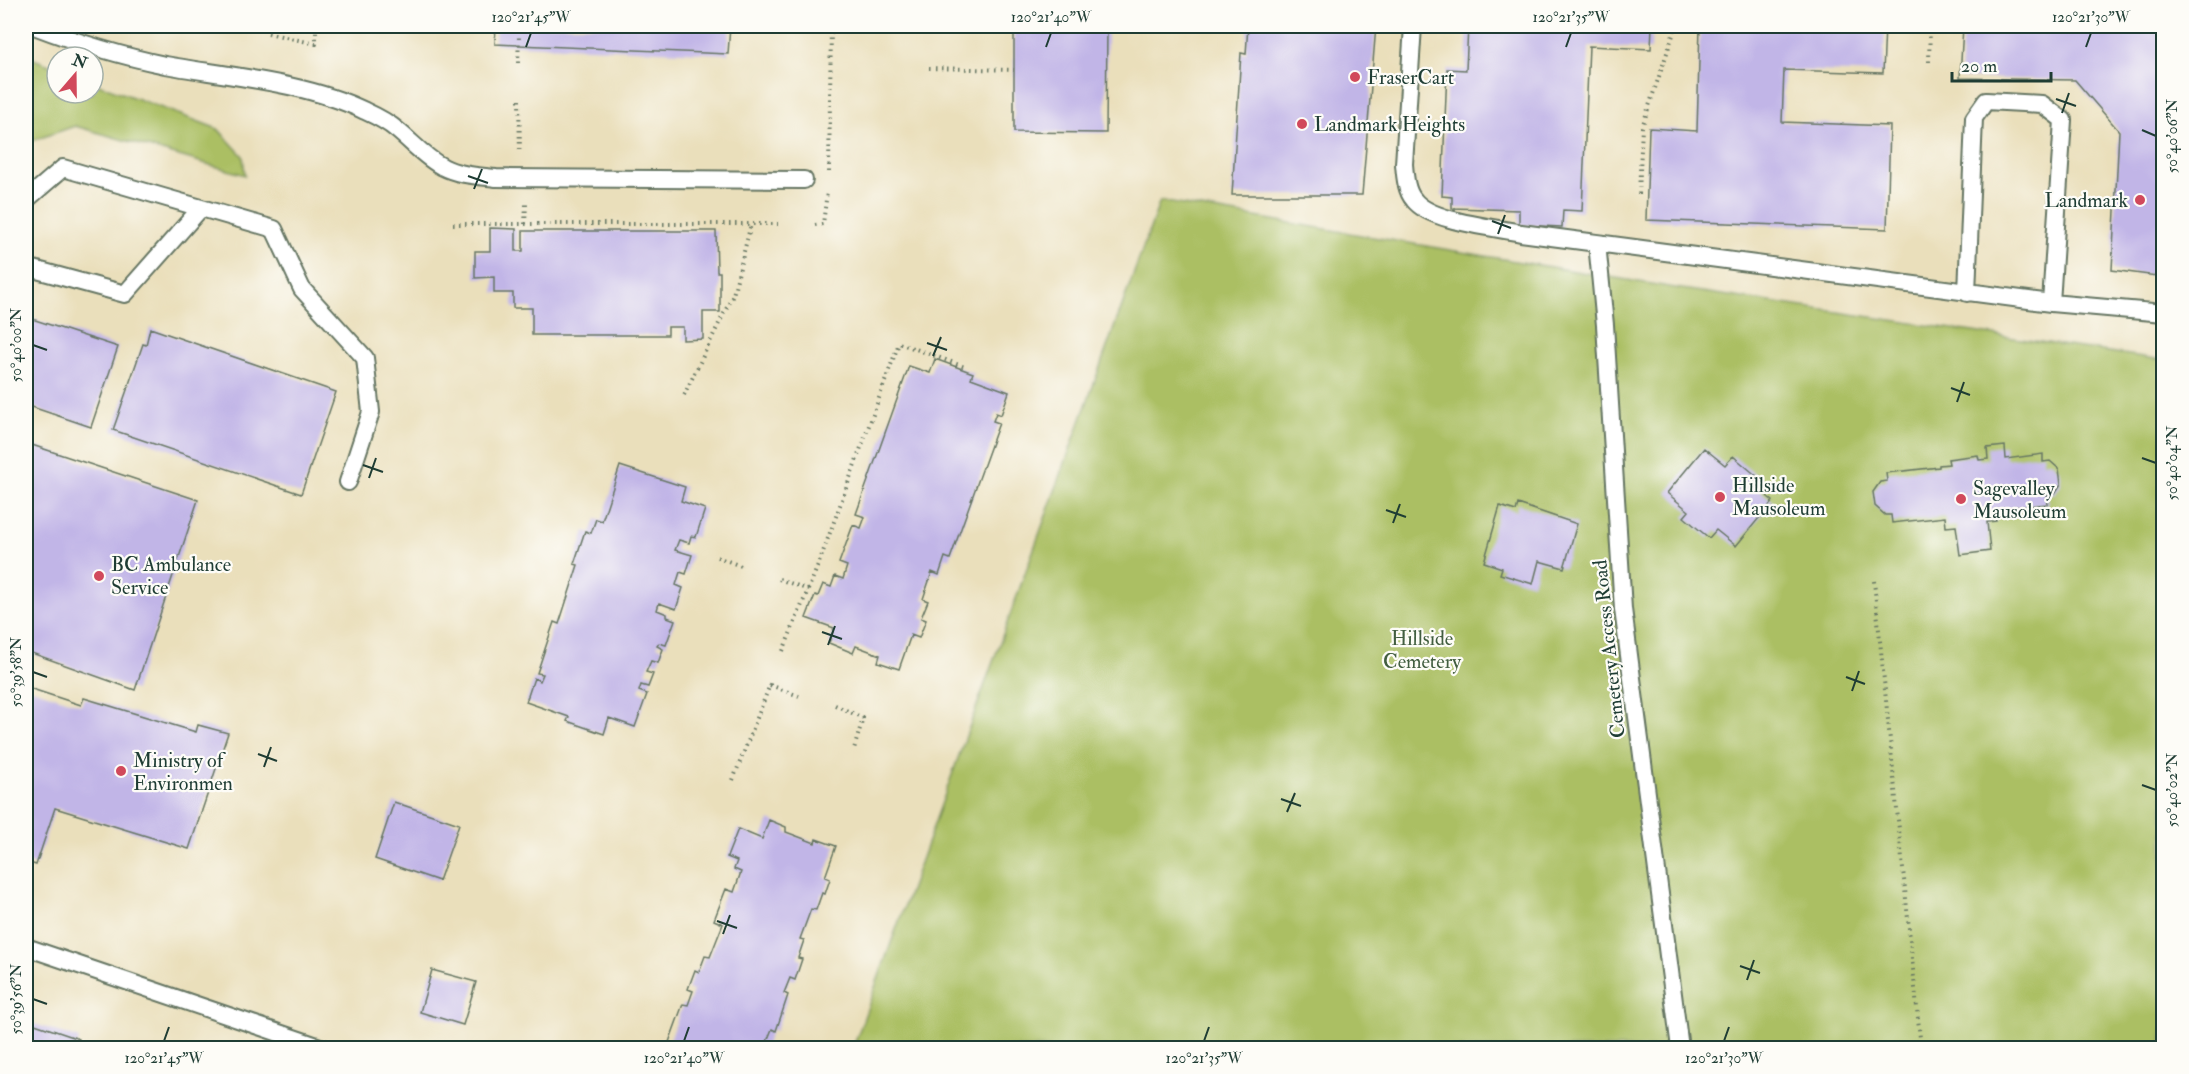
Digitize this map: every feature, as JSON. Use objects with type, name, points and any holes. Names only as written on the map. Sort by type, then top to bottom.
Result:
[{"type":"lane","points":[[34,26],[68,39],[162,64],[266,82],[323,95],[364,111],[395,128],[427,158],[444,168],[471,175],[523,178],[804,180]]},
{"type":"lane","points":[[1413,26],[1404,164],[1406,183],[1412,199],[1425,211],[1447,218],[1521,233],[2051,303],[2163,313]]},
{"type":"lane","points":[[1967,292],[1974,118],[1986,101],[2042,104],[2063,120],[2051,303]]},
{"type":"lane","points":[[26,200],[63,168],[274,229],[302,289],[365,358],[371,411],[348,482]]},
{"type":"lane","points":[[26,267],[126,294],[201,208]]},
{"type":"lane","name":"Cemetery Access Road","points":[[1597,243],[1606,336],[1623,609],[1680,1048]]},
{"type":"lane","points":[[26,947],[323,1048]]},
{"type":"path","points":[[268,33],[316,44],[316,26]]},
{"type":"path","points":[[829,175],[831,26]]},
{"type":"path","points":[[1639,194],[1642,127],[1676,26]]},
{"type":"path","points":[[1929,62],[1930,26]]},
{"type":"path","points":[[518,63],[519,36]]},
{"type":"path","points":[[929,68],[1014,70]]},
{"type":"path","points":[[519,100],[521,160]]},
{"type":"path","points":[[815,225],[823,224],[828,186]]},
{"type":"path","points":[[525,224],[526,197]]},
{"type":"path","points":[[453,224],[778,224]]},
{"type":"path","points":[[684,395],[733,295],[751,224]]},
{"type":"path","points":[[783,651],[808,590],[899,343],[965,367]]},
{"type":"path","points":[[717,557],[744,567]]},
{"type":"path","points":[[779,579],[808,590]]},
{"type":"path","points":[[1875,581],[1921,1048]]},
{"type":"path","points":[[733,780],[770,684],[799,696]]},
{"type":"path","points":[[835,705],[863,718],[854,749]]},
{"type":"green space","points":[[26,56],[45,63],[45,105],[105,105],[105,87],[218,129],[243,156],[245,175],[75,126],[26,143]]},
{"type":"green space","name":"Hillside Cemetery","points":[[1160,201],[1675,288],[2163,360],[2163,1048],[853,1048]]},
{"type":"building","points":[[496,26],[730,26],[728,54],[495,44]]},
{"type":"building","points":[[1014,26],[1107,26],[1106,133],[1014,132]]},
{"type":"building","name":"Landmark Heights","points":[[1248,26],[1376,26],[1362,195],[1232,195],[1241,53],[1246,54]]},
{"type":"building","points":[[1468,26],[1652,26],[1651,49],[1589,46],[1582,211],[1563,210],[1562,227],[1519,225],[1519,210],[1452,208],[1452,197],[1442,196],[1447,69],[1466,70]]},
{"type":"building","points":[[1700,26],[1885,26],[1883,73],[1784,70],[1782,122],[1890,126],[1887,229],[1646,220],[1649,128],[1697,131]]},
{"type":"building","name":"Landmark","points":[[1963,26],[2164,26],[2164,277],[2112,270],[2119,131],[2075,80],[1960,78]]},
{"type":"building","points":[[490,228],[516,229],[516,251],[523,251],[523,231],[716,231],[717,272],[720,272],[720,312],[703,312],[703,339],[683,340],[683,327],[668,327],[668,335],[532,335],[532,308],[513,308],[513,293],[494,293],[494,277],[475,278],[475,251],[490,251]]},
{"type":"building","points":[[26,317],[118,347],[91,427],[26,405]]},
{"type":"building","points":[[150,328],[336,392],[301,494],[113,430],[143,344],[146,345]]},
{"type":"building","points":[[935,359],[973,373],[971,378],[1009,392],[1001,415],[996,413],[993,421],[999,423],[950,559],[945,557],[939,575],[932,572],[923,599],[928,601],[921,618],[926,620],[919,638],[911,635],[899,669],[878,662],[880,655],[856,646],[853,653],[829,643],[834,628],[806,618],[815,595],[818,596],[823,584],[831,587],[835,576],[843,579],[847,566],[839,563],[853,525],[861,528],[865,517],[856,514],[909,366],[930,373]]},
{"type":"building","name":"BC Ambulance Service","points":[[26,443],[198,500],[135,690],[26,651]]},
{"type":"building","name":"Sagevalley Mausoleum","points":[[2005,446],[2006,459],[2043,454],[2043,462],[2050,461],[2059,469],[2061,484],[2055,493],[2047,494],[2048,504],[1995,510],[1996,521],[1987,522],[1990,551],[1960,555],[1956,526],[1946,527],[1945,517],[1892,523],[1891,515],[1885,515],[1875,506],[1873,492],[1880,482],[1887,481],[1886,473],[1939,467],[1939,465],[1949,464],[1948,459],[1978,455],[1979,460],[1988,459],[1987,448]]},
{"type":"building","name":"Hillside Mausoleum","points":[[1704,448],[1725,465],[1733,456],[1758,477],[1752,484],[1773,501],[1736,546],[1716,530],[1709,538],[1684,517],[1689,511],[1667,493]]},
{"type":"building","points":[[620,466],[685,487],[681,501],[705,509],[696,537],[691,536],[689,543],[679,540],[675,550],[692,555],[686,574],[680,572],[676,585],[683,588],[676,609],[659,603],[657,610],[675,620],[666,645],[659,643],[657,646],[663,649],[658,663],[651,661],[646,672],[653,674],[648,687],[641,685],[639,691],[647,694],[635,727],[609,718],[604,734],[567,721],[569,717],[526,702],[534,678],[540,681],[543,674],[537,673],[554,622],[559,624],[578,565],[574,564],[585,531],[591,533],[596,519],[602,521]]},
{"type":"building","points":[[1518,504],[1577,524],[1564,568],[1539,561],[1533,584],[1500,574],[1502,568],[1484,562],[1500,506],[1516,511]]},
{"type":"building","name":"Ministry of Environmen","points":[[26,687],[81,705],[84,698],[196,732],[198,725],[228,733],[189,849],[55,808],[36,865],[26,862]]},
{"type":"building","points":[[394,802],[459,824],[439,881],[375,859]]},
{"type":"building","points":[[769,820],[786,827],[786,832],[815,843],[816,839],[836,846],[825,877],[830,879],[825,894],[822,893],[816,910],[811,909],[800,939],[804,940],[798,958],[802,959],[795,980],[790,978],[784,993],[788,995],[776,1031],[772,1029],[766,1044],[770,1046],[769,1048],[671,1048],[672,1046],[668,1045],[683,1004],[688,1005],[693,991],[688,989],[695,970],[699,972],[705,956],[710,957],[723,924],[714,920],[726,889],[734,892],[741,872],[734,869],[737,861],[727,857],[738,829],[762,839]]},
{"type":"building","points":[[432,970],[476,982],[463,1025],[420,1012]]},
{"type":"building","points":[[26,1021],[79,1039],[76,1048],[26,1048]]},
{"type":"place","name":"FraserCart","points":[[1355,77]]},
{"type":"place","name":"Landmark Heights","points":[[1302,124]]},
{"type":"place","name":"Landmark","points":[[2140,200]]},
{"type":"place","name":"Hillside Mausoleum","points":[[1720,497]]},
{"type":"place","name":"Sagevalley Mausoleum","points":[[1961,499]]},
{"type":"place","name":"BC Ambulance Service","points":[[99,576]]},
{"type":"place","name":"Ministry of Environmen","points":[[121,771]]}]
